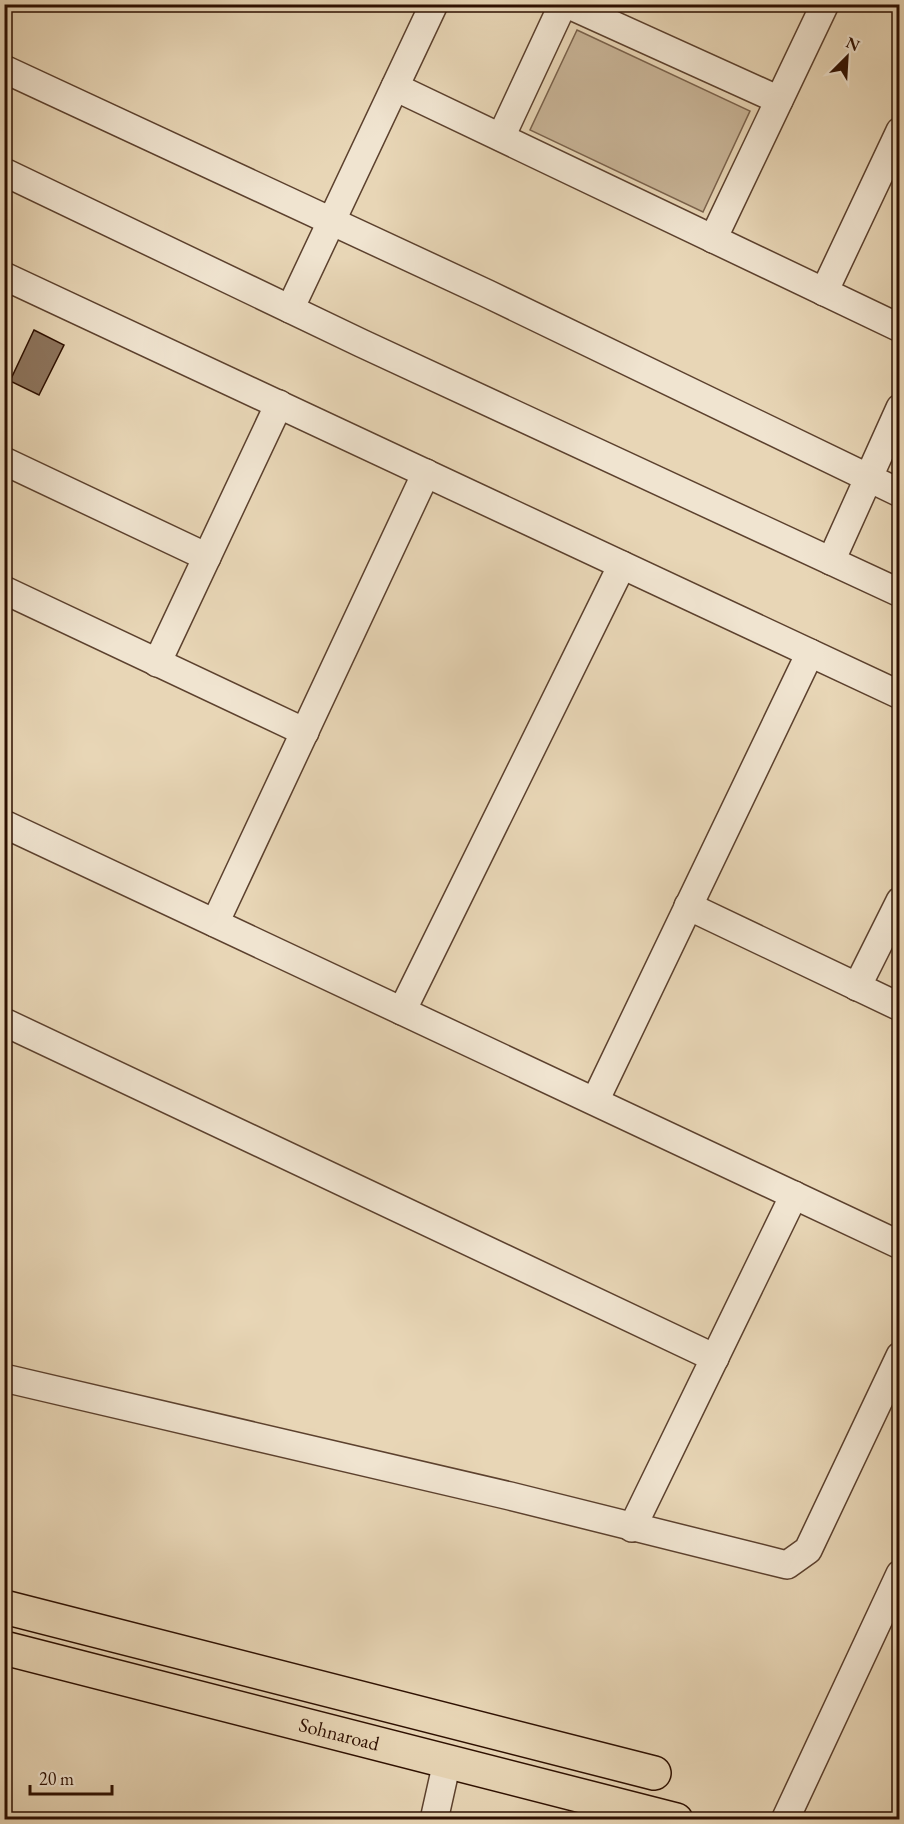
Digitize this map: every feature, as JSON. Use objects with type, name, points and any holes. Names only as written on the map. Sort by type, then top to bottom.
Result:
[{"type":"highway","points":[[4,1607],[654,1773]]},
{"type":"highway","name":"Sohnaroad","points":[[4,1648],[676,1820]]},
{"type":"street","points":[[290,309],[434,4]]},
{"type":"street","points":[[501,137],[565,4],[779,100]]},
{"type":"street","points":[[713,239],[825,4]]},
{"type":"street","points":[[4,69],[332,221],[900,493]]},
{"type":"street","points":[[395,87],[900,328]]},
{"type":"street","points":[[825,292],[900,131]]},
{"type":"street","points":[[4,172],[290,309],[900,593]]},
{"type":"street","points":[[4,276],[900,695]]},
{"type":"street","points":[[157,663],[279,404]]},
{"type":"street","points":[[831,561],[866,477],[900,408]]},
{"type":"street","points":[[4,461],[207,557]]},
{"type":"street","points":[[215,923],[426,473]]},
{"type":"street","points":[[402,1011],[622,565]]},
{"type":"street","points":[[4,590],[305,732]]},
{"type":"street","points":[[595,1101],[810,653]]},
{"type":"street","points":[[4,824],[900,1245]]},
{"type":"street","points":[[856,987],[900,901]]},
{"type":"street","points":[[688,906],[900,1007]]},
{"type":"street","points":[[4,1022],[715,1358]]},
{"type":"street","points":[[632,1528],[794,1195]]},
{"type":"street","points":[[4,1378],[510,1496],[787,1565],[808,1550],[900,1356]]},
{"type":"street","points":[[785,1820],[900,1574]]},
{"type":"street","points":[[434,1820],[447,1762]]},
{"type":"shaded area","points":[[577,30],[750,111],[703,212],[530,130]]},
{"type":"building","points":[[34,330],[64,345],[39,395],[10,381]]}]
